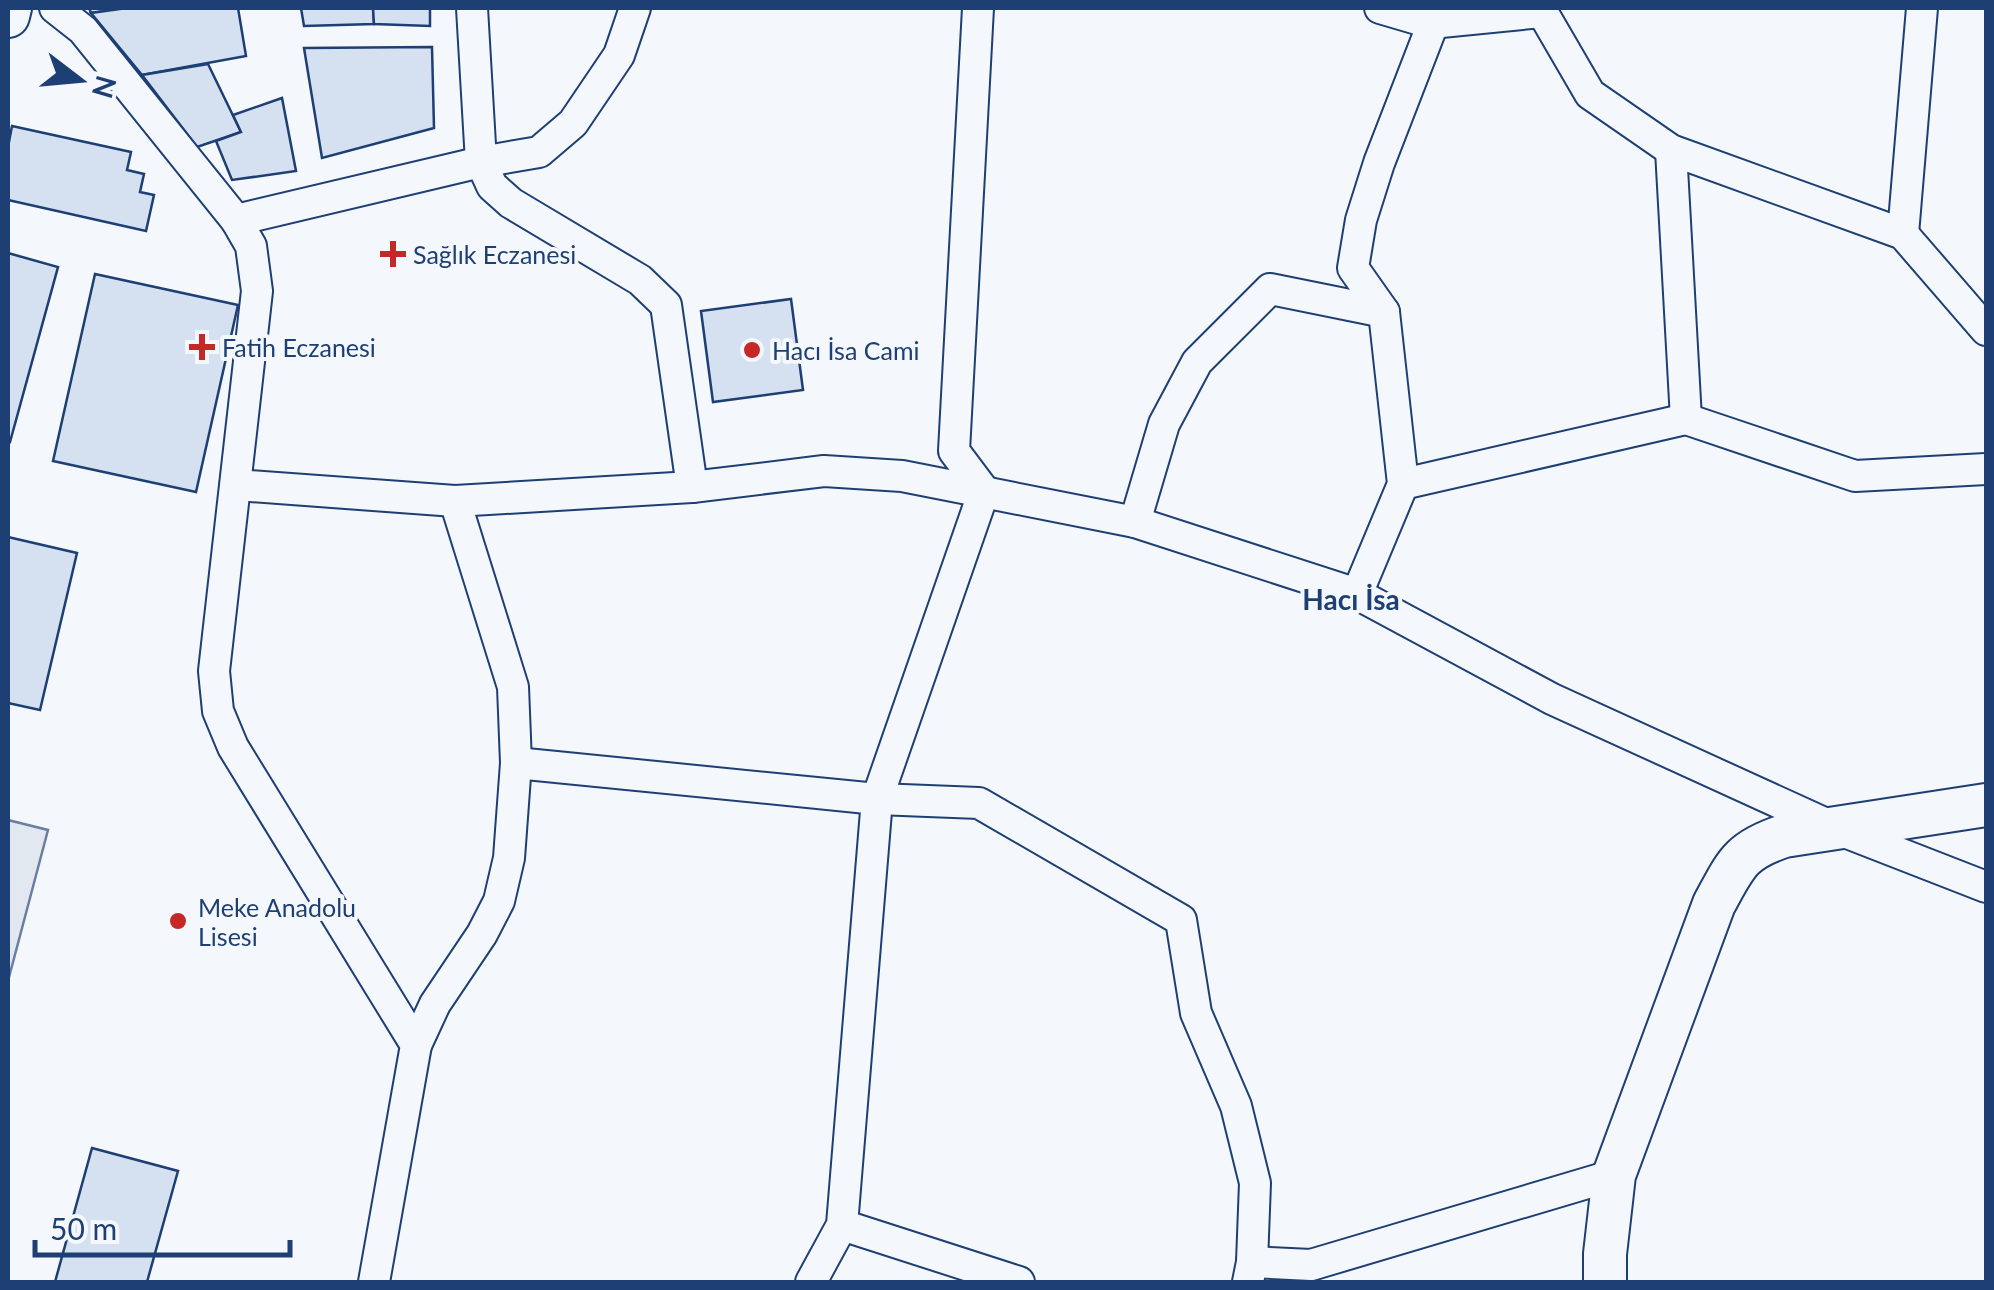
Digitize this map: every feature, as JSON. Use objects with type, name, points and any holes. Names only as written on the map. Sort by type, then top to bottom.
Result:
[{"type":"street","points":[[8,16],[10,8]]},
{"type":"street","points":[[55,8],[83,30],[236,220],[251,246],[257,291],[214,671],[218,711],[233,746],[416,1045]]},
{"type":"street","points":[[472,8],[481,162],[492,186],[511,202],[640,280],[666,305],[692,487]]},
{"type":"street","points":[[236,220],[539,152],[573,123],[619,56],[635,8]]},
{"type":"street","points":[[978,8],[954,451],[984,492]]},
{"type":"street","points":[[1380,8],[1435,16],[1541,10],[1590,94],[1671,150],[1903,234],[1986,330]]},
{"type":"street","points":[[1903,234],[1922,8]]},
{"type":"street","points":[[1358,594],[1403,484],[1384,312],[1353,268],[1361,220],[1379,163],[1435,16]]},
{"type":"street","points":[[1671,150],[1686,418]]},
{"type":"street","points":[[1135,522],[1164,424],[1197,362],[1270,290],[1384,312]]},
{"type":"street","points":[[1403,484],[1686,418],[1855,476],[1986,469]]},
{"type":"street","points":[[236,486],[456,501],[692,487],[824,471],[902,476],[1135,522],[1358,594],[1552,699],[1837,829],[1986,886]]},
{"type":"street","points":[[811,1282],[842,1225],[877,798],[984,492]]},
{"type":"street","points":[[374,1282],[416,1045],[435,1004],[499,901],[509,858],[516,764],[512,686],[456,501]]},
{"type":"street","points":[[516,764],[979,804],[1180,920],[1196,1014],[1236,1106],[1255,1183],[1250,1272],[1311,1265],[1614,1175]]},
{"type":"street","points":[[1605,1282],[1614,1175],[1714,904],[1734,867],[1754,846],[1784,836],[1986,805]]},
{"type":"street","points":[[842,1225],[1019,1282]]},
{"type":"shaded area","points":[[8,820],[48,830],[8,981]]},
{"type":"building","points":[[89,8],[127,8],[91,13]]},
{"type":"building","points":[[127,8],[238,8],[246,56],[142,75],[91,13]]},
{"type":"building","points":[[301,8],[373,8],[374,24],[304,26]]},
{"type":"building","points":[[373,8],[430,8],[430,26],[374,24]]},
{"type":"building","points":[[432,47],[434,128],[322,158],[304,48]]},
{"type":"building","points":[[208,64],[241,132],[197,147],[142,75]]},
{"type":"building","points":[[282,98],[296,171],[232,180],[216,141],[241,132],[233,115]]},
{"type":"building","points":[[12,126],[131,152],[127,170],[144,174],[140,192],[154,195],[146,231],[8,200]]},
{"type":"building","points":[[8,253],[58,267],[10,442],[8,441]]},
{"type":"building","points":[[95,274],[238,305],[196,492],[53,461]]},
{"type":"building","name":"Hacı İsa Cami","points":[[791,299],[803,390],[713,402],[701,311]]},
{"type":"building","points":[[8,537],[77,553],[40,710],[8,703]]},
{"type":"building","points":[[92,1148],[178,1171],[147,1282],[55,1282]]},
{"type":"place","name":"Sağlık Eczanesi","points":[[393,254]]},
{"type":"place","name":"Fatih Eczanesi","points":[[202,347]]},
{"type":"place","name":"Hacı İsa Cami","points":[[752,350]]},
{"type":"place","name":"Meke Anadolu Lisesi","points":[[178,921]]},
{"type":"district","name":"Hacı İsa","points":[[1351,599]]}]
